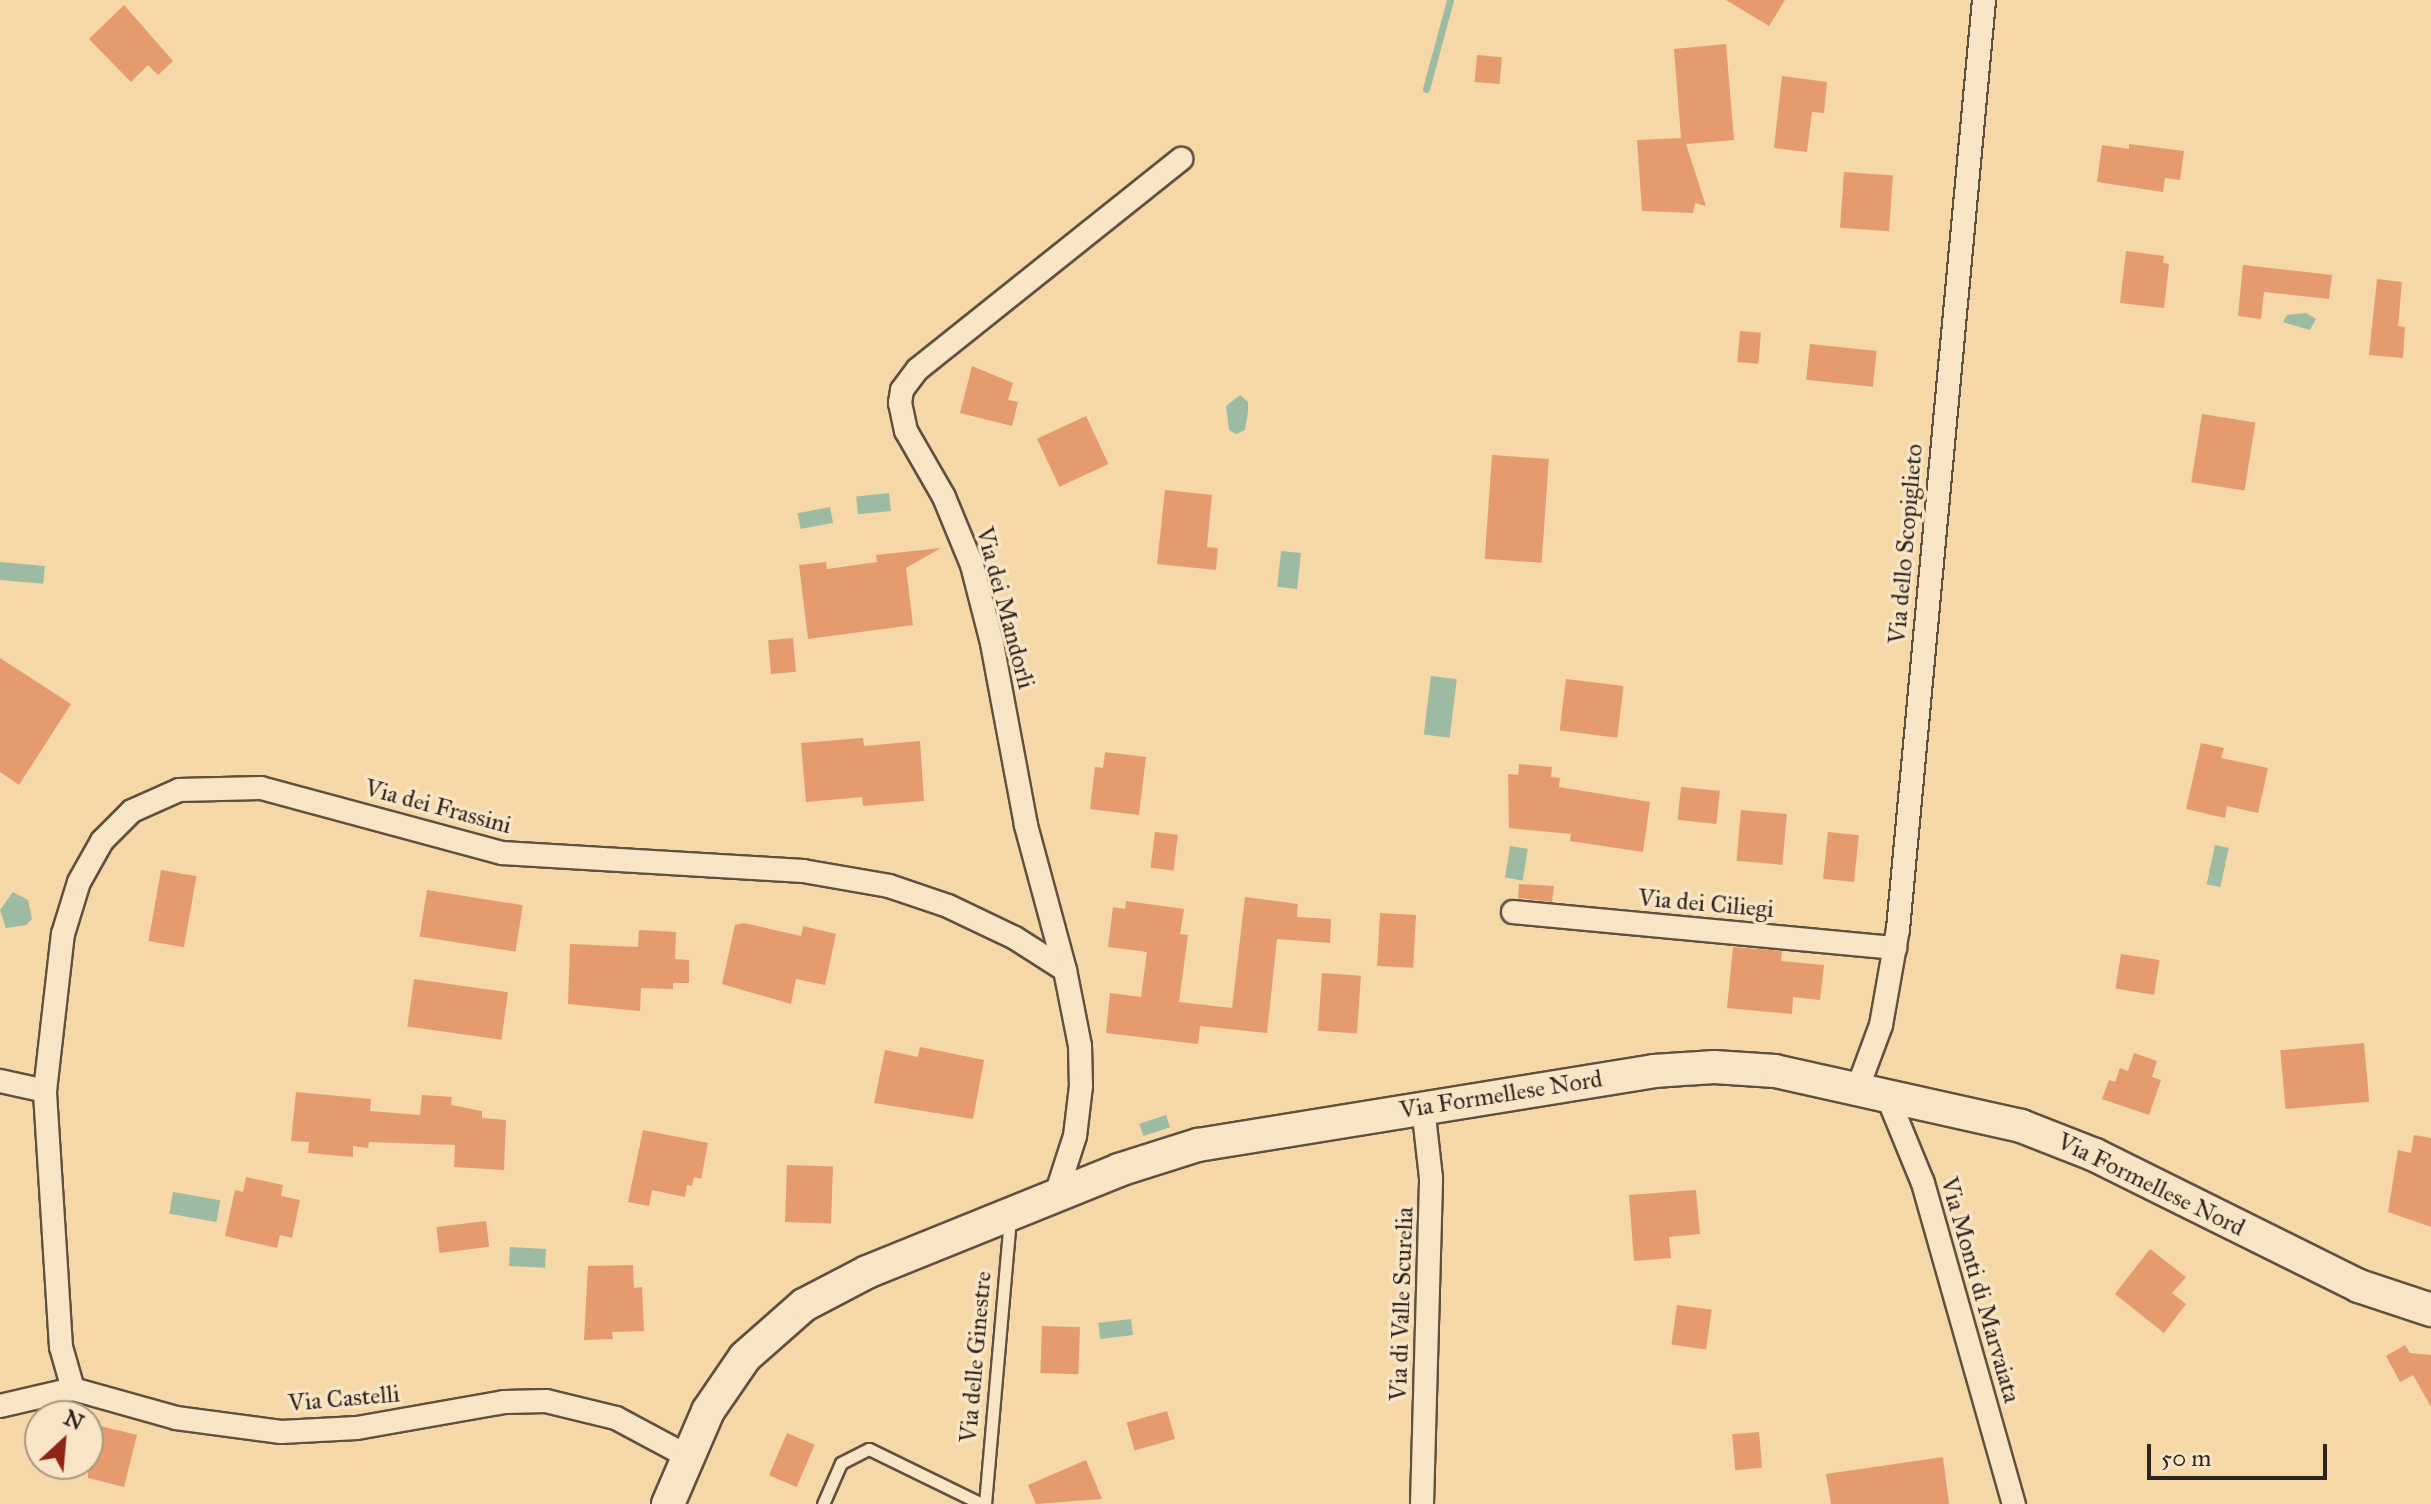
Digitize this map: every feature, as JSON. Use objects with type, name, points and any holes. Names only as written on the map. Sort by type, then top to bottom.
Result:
[{"type":"street","name":"Via dello Scopiglieto","points":[[1872,1090],[1895,948],[1984,0]]},
{"type":"street","name":"Via dei Mandorli","points":[[1056,1195],[1075,1136],[1081,1071],[1065,970],[1026,825],[992,643],[972,565],[944,497],[906,431],[900,403],[902,390],[918,369],[1181,159]]},
{"type":"street","name":"Via dei Frassini","points":[[73,1389],[61,1347],[45,1091],[63,934],[84,870],[102,841],[132,811],[189,788],[244,786],[293,794],[446,839],[541,859],[849,878],[928,898],[1026,944],[1065,970]]},
{"type":"street","name":"Via dei Ciliegi","points":[[1513,912],[1895,948]]},
{"type":"street","name":"Via Formellese Nord","points":[[668,1504],[687,1456],[726,1381],[788,1317],[852,1279],[1056,1195],[1214,1141],[1693,1068],[1755,1069],[1872,1090],[2001,1120],[2081,1149],[2359,1286],[2431,1310]]},
{"type":"street","points":[[0,1081],[45,1091]]},
{"type":"street","name":"Via Monti di Marvaiata","points":[[1872,1090],[1923,1183],[2014,1504]]},
{"type":"street","name":"Via di Valle Scurelia","points":[[1422,1504],[1431,1178],[1423,1107]]},
{"type":"street","name":"Via Castelli","points":[[0,1406],[73,1389],[176,1418],[281,1432],[369,1426],[505,1402],[559,1402],[616,1418],[687,1456]]},
{"type":"lane","name":"Via delle Ginestre","points":[[823,1504],[841,1463],[869,1449],[984,1504],[1010,1214]]},
{"type":"shaded area","points":[[2306,313],[2316,319],[2310,330],[2283,322],[2287,315]]},
{"type":"shaded area","points":[[1240,395],[1248,402],[1248,411],[1245,430],[1236,434],[1229,430],[1226,406]]},
{"type":"shaded area","points":[[889,493],[891,511],[858,514],[856,496]]},
{"type":"shaded area","points":[[830,507],[833,523],[801,529],[798,513]]},
{"type":"shaded area","points":[[1281,551],[1301,553],[1297,589],[1277,587]]},
{"type":"shaded area","points":[[0,562],[45,566],[43,584],[0,580]]},
{"type":"shaded area","points":[[1431,676],[1457,679],[1450,738],[1424,735]]},
{"type":"shaded area","points":[[2215,845],[2229,848],[2220,887],[2207,884]]},
{"type":"shaded area","points":[[1510,846],[1528,849],[1523,880],[1505,878]]},
{"type":"shaded area","points":[[13,892],[28,900],[32,919],[26,925],[6,928],[0,910]]},
{"type":"shaded area","points":[[1166,1115],[1170,1127],[1143,1136],[1139,1124]]},
{"type":"shaded area","points":[[173,1192],[220,1200],[216,1222],[169,1214]]},
{"type":"shaded area","points":[[510,1247],[546,1249],[545,1268],[509,1266]]},
{"type":"shaded area","points":[[1131,1319],[1133,1335],[1100,1339],[1098,1323]]},
{"type":"building","points":[[1726,0],[1785,0],[1769,26]]},
{"type":"building","points":[[124,5],[173,61],[158,75],[148,65],[131,82],[89,39]]},
{"type":"building","points":[[1726,44],[1734,140],[1686,144],[1706,206],[1695,203],[1693,213],[1642,211],[1637,140],[1681,138],[1674,49]]},
{"type":"building","points":[[1477,55],[1502,57],[1500,84],[1475,82]]},
{"type":"building","points":[[1782,76],[1827,82],[1824,113],[1812,112],[1807,152],[1774,148]]},
{"type":"building","points":[[2129,144],[2184,151],[2180,180],[2165,178],[2163,192],[2097,182],[2102,145],[2129,149]]},
{"type":"building","points":[[1844,172],[1893,175],[1889,231],[1840,228]]},
{"type":"building","points":[[2126,251],[2164,256],[2163,263],[2169,264],[2164,308],[2120,303]]},
{"type":"building","points":[[2243,265],[2332,275],[2329,299],[2264,292],[2261,319],[2238,316]]},
{"type":"building","points":[[2377,279],[2402,282],[2398,326],[2405,327],[2403,358],[2369,355]]},
{"type":"building","points":[[1740,331],[1761,333],[1758,364],[1737,362]]},
{"type":"building","points":[[1810,344],[1877,351],[1873,387],[1806,380]]},
{"type":"building","points":[[972,366],[1013,383],[1008,400],[1018,402],[1012,426],[960,413]]},
{"type":"building","points":[[2202,414],[2255,422],[2245,491],[2191,482]]},
{"type":"building","points":[[1086,416],[1108,464],[1059,487],[1037,439]]},
{"type":"building","points":[[1492,455],[1549,459],[1542,563],[1485,559]]},
{"type":"building","points":[[1165,490],[1212,495],[1207,547],[1218,548],[1216,570],[1157,564]]},
{"type":"building","points":[[941,548],[906,568],[913,625],[808,639],[799,565],[826,562],[827,569],[877,562],[876,555]]},
{"type":"building","points":[[793,638],[796,672],[771,674],[768,640]]},
{"type":"building","points":[[0,658],[71,704],[19,785],[0,772]]},
{"type":"building","points":[[1566,679],[1624,686],[1617,738],[1560,731]]},
{"type":"building","points":[[863,738],[864,746],[920,741],[924,801],[863,806],[862,797],[806,802],[801,743]]},
{"type":"building","points":[[2201,743],[2224,748],[2221,758],[2268,768],[2258,813],[2227,806],[2225,818],[2186,809]]},
{"type":"building","points":[[1105,752],[1146,757],[1139,815],[1090,809],[1095,767],[1103,768]]},
{"type":"building","points":[[1519,764],[1552,767],[1551,777],[1560,778],[1559,787],[1650,802],[1643,852],[1570,841],[1571,834],[1509,828],[1508,774],[1518,775]]},
{"type":"building","points":[[1681,787],[1720,791],[1716,824],[1678,820]]},
{"type":"building","points":[[1741,810],[1787,814],[1782,865],[1737,861]]},
{"type":"building","points":[[1155,832],[1178,835],[1173,871],[1151,868]]},
{"type":"building","points":[[1828,832],[1859,835],[1854,882],[1823,879]]},
{"type":"building","points":[[161,870],[196,876],[184,947],[148,941]]},
{"type":"building","points":[[1519,884],[1554,886],[1552,902],[1518,898]]},
{"type":"building","points":[[427,890],[523,905],[515,952],[420,936]]},
{"type":"building","points":[[1245,897],[1298,904],[1297,917],[1331,919],[1330,943],[1277,939],[1267,1033],[1200,1026],[1198,1044],[1106,1033],[1110,993],[1141,997],[1147,952],[1108,947],[1113,907],[1125,909],[1126,901],[1184,909],[1180,934],[1188,935],[1179,1002],[1232,1008]]},
{"type":"building","points":[[1380,913],[1416,915],[1413,968],[1377,966]]},
{"type":"building","points":[[744,923],[801,936],[803,926],[836,934],[825,985],[796,979],[791,1004],[722,984],[735,925]]},
{"type":"building","points":[[639,930],[676,932],[675,959],[689,960],[689,983],[673,983],[673,989],[641,988],[640,1011],[568,1004],[570,944],[638,947]]},
{"type":"building","points":[[1733,947],[1782,951],[1781,961],[1824,965],[1820,1000],[1793,997],[1792,1014],[1727,1008]]},
{"type":"building","points":[[2121,954],[2160,960],[2154,995],[2116,989]]},
{"type":"building","points":[[1322,973],[1361,976],[1357,1034],[1318,1031]]},
{"type":"building","points":[[414,979],[508,992],[501,1040],[407,1027]]},
{"type":"building","points":[[2364,1043],[2369,1102],[2285,1109],[2280,1050]]},
{"type":"building","points":[[920,1047],[984,1060],[973,1119],[874,1103],[885,1050],[918,1057]]},
{"type":"building","points":[[2134,1053],[2157,1061],[2152,1077],[2161,1080],[2149,1115],[2102,1099],[2109,1080],[2115,1082],[2120,1068],[2128,1071]]},
{"type":"building","points":[[296,1092],[371,1099],[370,1111],[420,1115],[422,1095],[452,1097],[451,1105],[482,1111],[482,1118],[506,1120],[504,1170],[454,1167],[455,1145],[369,1142],[368,1148],[353,1146],[353,1157],[308,1153],[309,1142],[291,1141]]},
{"type":"building","points":[[643,1130],[708,1143],[701,1179],[694,1177],[692,1186],[687,1185],[685,1197],[652,1190],[649,1206],[628,1202]]},
{"type":"building","points":[[2414,1135],[2431,1138],[2431,1227],[2388,1212],[2398,1150],[2411,1153]]},
{"type":"building","points":[[787,1165],[833,1167],[831,1224],[785,1222]]},
{"type":"building","points":[[246,1177],[283,1185],[281,1196],[300,1200],[292,1238],[280,1235],[277,1248],[225,1236],[235,1190],[243,1192]]},
{"type":"building","points":[[1696,1190],[1700,1234],[1669,1237],[1671,1258],[1634,1261],[1629,1195]]},
{"type":"building","points":[[486,1221],[489,1247],[440,1253],[436,1227]]},
{"type":"building","points":[[2150,1249],[2186,1277],[2172,1293],[2186,1304],[2164,1333],[2115,1294]]},
{"type":"building","points":[[633,1265],[634,1288],[642,1287],[644,1331],[612,1332],[613,1339],[584,1340],[588,1266]]},
{"type":"building","points":[[1677,1305],[1712,1310],[1706,1349],[1671,1345]]},
{"type":"building","points":[[1042,1326],[1080,1327],[1078,1374],[1040,1373]]},
{"type":"building","points":[[2405,1345],[2410,1353],[2431,1355],[2431,1407],[2413,1375],[2400,1382],[2386,1356]]},
{"type":"building","points":[[1167,1411],[1175,1439],[1135,1450],[1127,1423]]},
{"type":"building","points":[[104,1427],[137,1435],[124,1487],[96,1480],[104,1480]]},
{"type":"building","points":[[1759,1432],[1762,1468],[1735,1470],[1732,1434]]},
{"type":"building","points":[[787,1433],[815,1445],[797,1487],[769,1475]]},
{"type":"building","points":[[1943,1457],[1949,1504],[1831,1504],[1826,1474]]},
{"type":"building","points":[[1086,1460],[1102,1499],[1036,1504],[1028,1485]]},
{"type":"waterway","points":[[1426,89],[1450,0]]}]
